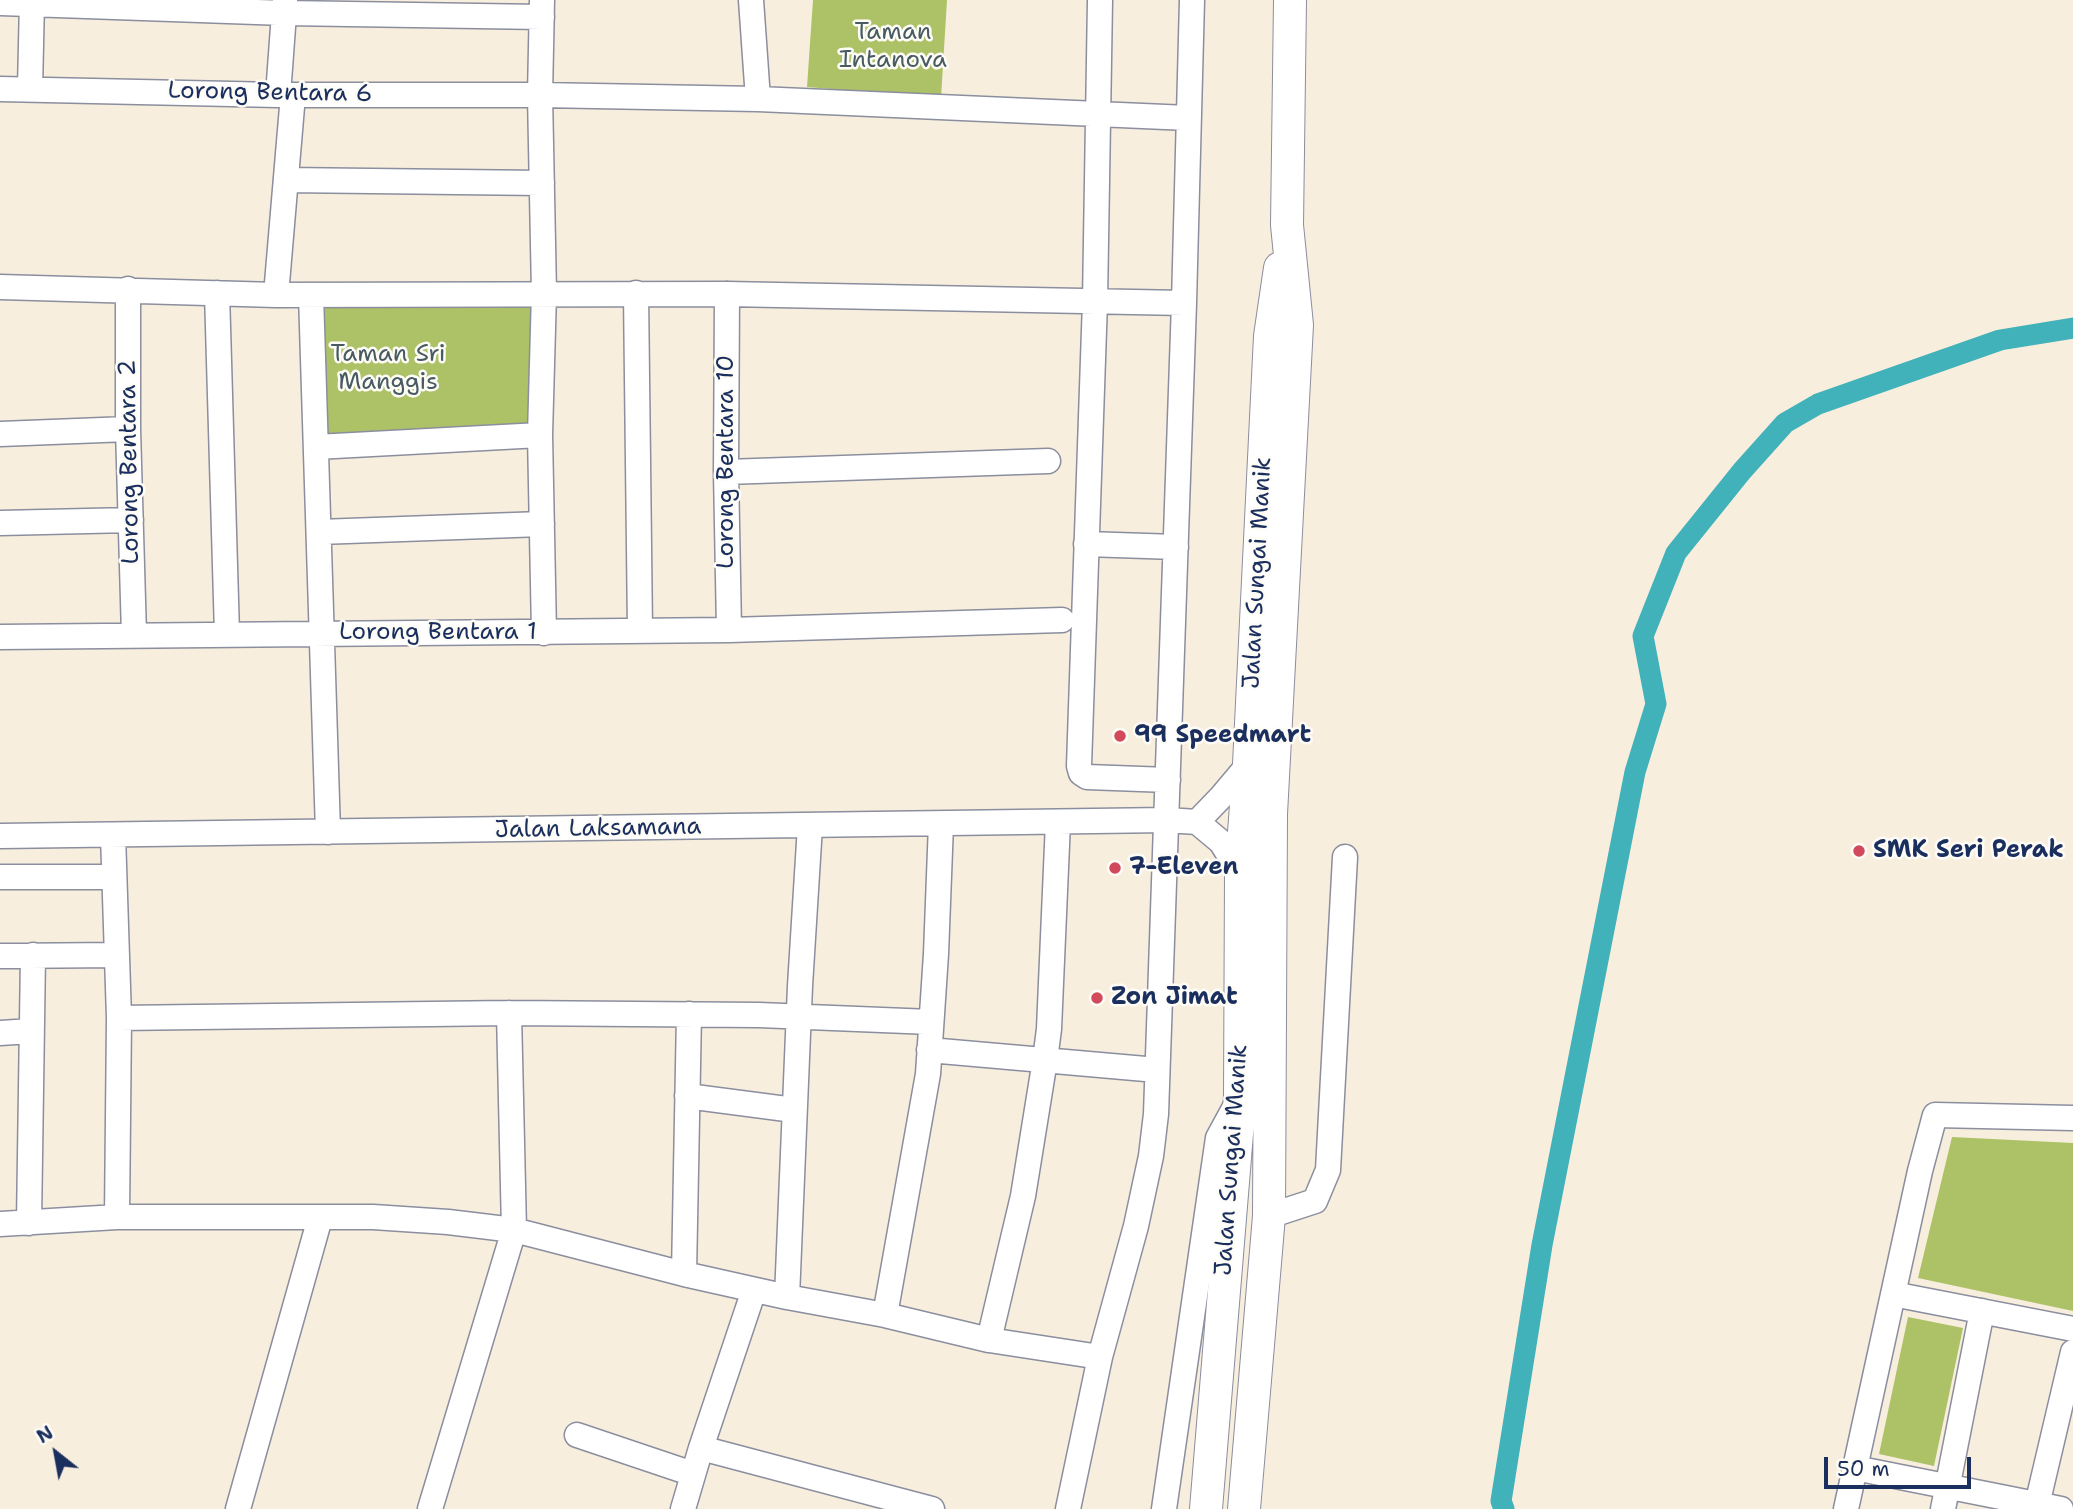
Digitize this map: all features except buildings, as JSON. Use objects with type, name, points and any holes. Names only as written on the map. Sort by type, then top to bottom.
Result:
[{"type":"main road","name":"Jalan Sungai Manik","points":[[1244,1509],[1269,1216],[1272,814],[1297,325],[1287,225],[1290,0]]},
{"type":"main road","name":"Jalan Sungai Manik","points":[[1206,1509],[1240,1097],[1241,874],[1270,336],[1287,225]]},
{"type":"street","points":[[751,0],[758,99]]},
{"type":"street","points":[[1100,0],[1095,301],[1079,766],[1081,773],[1087,777],[1168,780]]},
{"type":"street","points":[[1068,1509],[1100,1357],[1152,1156],[1167,820],[1192,0]]},
{"type":"street","points":[[0,4],[32,2],[542,9],[540,95],[544,293],[540,435],[544,633]]},
{"type":"street","points":[[30,89],[32,2]]},
{"type":"street","points":[[276,295],[286,180],[285,7]]},
{"type":"street","name":"Lorong Bentara 6","points":[[0,89],[758,99],[1188,118]]},
{"type":"street","points":[[286,180],[542,183]]},
{"type":"street","points":[[0,287],[276,295],[636,293],[1184,303]]},
{"type":"street","name":"Lorong Bentara 2","points":[[128,289],[128,429],[134,635]]},
{"type":"street","points":[[217,293],[227,634]]},
{"type":"street","points":[[636,293],[640,632]]},
{"type":"street","name":"Lorong Bentara 10","points":[[726,294],[729,630]]},
{"type":"street","points":[[312,295],[328,832]]},
{"type":"street","points":[[0,434],[128,429]]},
{"type":"street","points":[[316,447],[540,435]]},
{"type":"street","points":[[726,472],[1048,461]]},
{"type":"street","points":[[0,523],[131,520]]},
{"type":"street","points":[[319,533],[542,524]]},
{"type":"street","points":[[1086,544],[1176,547]]},
{"type":"street","name":"Lorong Bentara 1","points":[[0,637],[640,632],[1062,620]]},
{"type":"street","points":[[1241,874],[1221,842],[1197,822],[1249,764]]},
{"type":"street","name":"Jalan Laksamana","points":[[0,836],[1167,820],[1197,822]]},
{"type":"street","points":[[989,1340],[1023,1196],[1045,1060],[1049,1029],[1058,822]]},
{"type":"street","points":[[885,1315],[921,1123],[931,1023],[941,824]]},
{"type":"street","points":[[787,1297],[794,1110],[810,826]]},
{"type":"street","points":[[113,835],[119,1018],[117,1217]]},
{"type":"street","points":[[1269,1216],[1315,1201],[1328,1170],[1345,857]]},
{"type":"street","points":[[0,877],[114,877]]},
{"type":"street","points":[[29,1223],[33,955]]},
{"type":"street","points":[[0,956],[117,956]]},
{"type":"street","points":[[119,1018],[509,1013],[689,1014],[931,1023]]},
{"type":"street","points":[[430,1509],[514,1230],[509,1013]]},
{"type":"street","points":[[684,1274],[689,1014]]},
{"type":"street","points":[[0,1033],[31,1031]]},
{"type":"street","points":[[929,1050],[1157,1070]]},
{"type":"street","points":[[687,1096],[794,1110]]},
{"type":"street","points":[[1164,1509],[1218,1138],[1240,1097]]},
{"type":"street","points":[[1846,1509],[1935,1115],[2073,1118]]},
{"type":"street","points":[[0,1224],[117,1217],[411,1218],[514,1230],[754,1290],[885,1315],[989,1340],[1100,1357]]},
{"type":"street","points":[[238,1509],[320,1218]]},
{"type":"street","points":[[683,1509],[754,1290]]},
{"type":"street","points":[[1894,1294],[2073,1329]]},
{"type":"street","points":[[1946,1498],[1982,1311]]},
{"type":"street","points":[[1855,1468],[1946,1498],[2045,1507],[2073,1352]]},
{"type":"street","points":[[577,1434],[693,1474]]},
{"type":"street","points":[[701,1448],[921,1508]]},
{"type":"green space","name":"Taman Intanova","points":[[813,0],[947,0],[941,98],[807,87]]},
{"type":"green space","name":"Taman Sri Manggis","points":[[538,298],[532,428],[322,441],[318,302]]},
{"type":"green space","points":[[1952,1137],[2073,1143],[2073,1311],[1918,1278]]},
{"type":"green space","points":[[1908,1317],[1963,1328],[1934,1466],[1879,1454]]},
{"type":"waterway","points":[[1504,1509],[1501,1501],[1542,1245],[1635,772],[1656,704],[1643,636],[1676,553],[1742,471],[1785,423],[1818,404],[2000,340],[2073,328]]},
{"type":"place","name":"99 Speedmart","points":[[1120,736]]},
{"type":"place","name":"SMK Seri Perak","points":[[1859,851]]},
{"type":"place","name":"7-Eleven","points":[[1115,868]]},
{"type":"place","name":"Zon Jimat","points":[[1097,998]]}]
